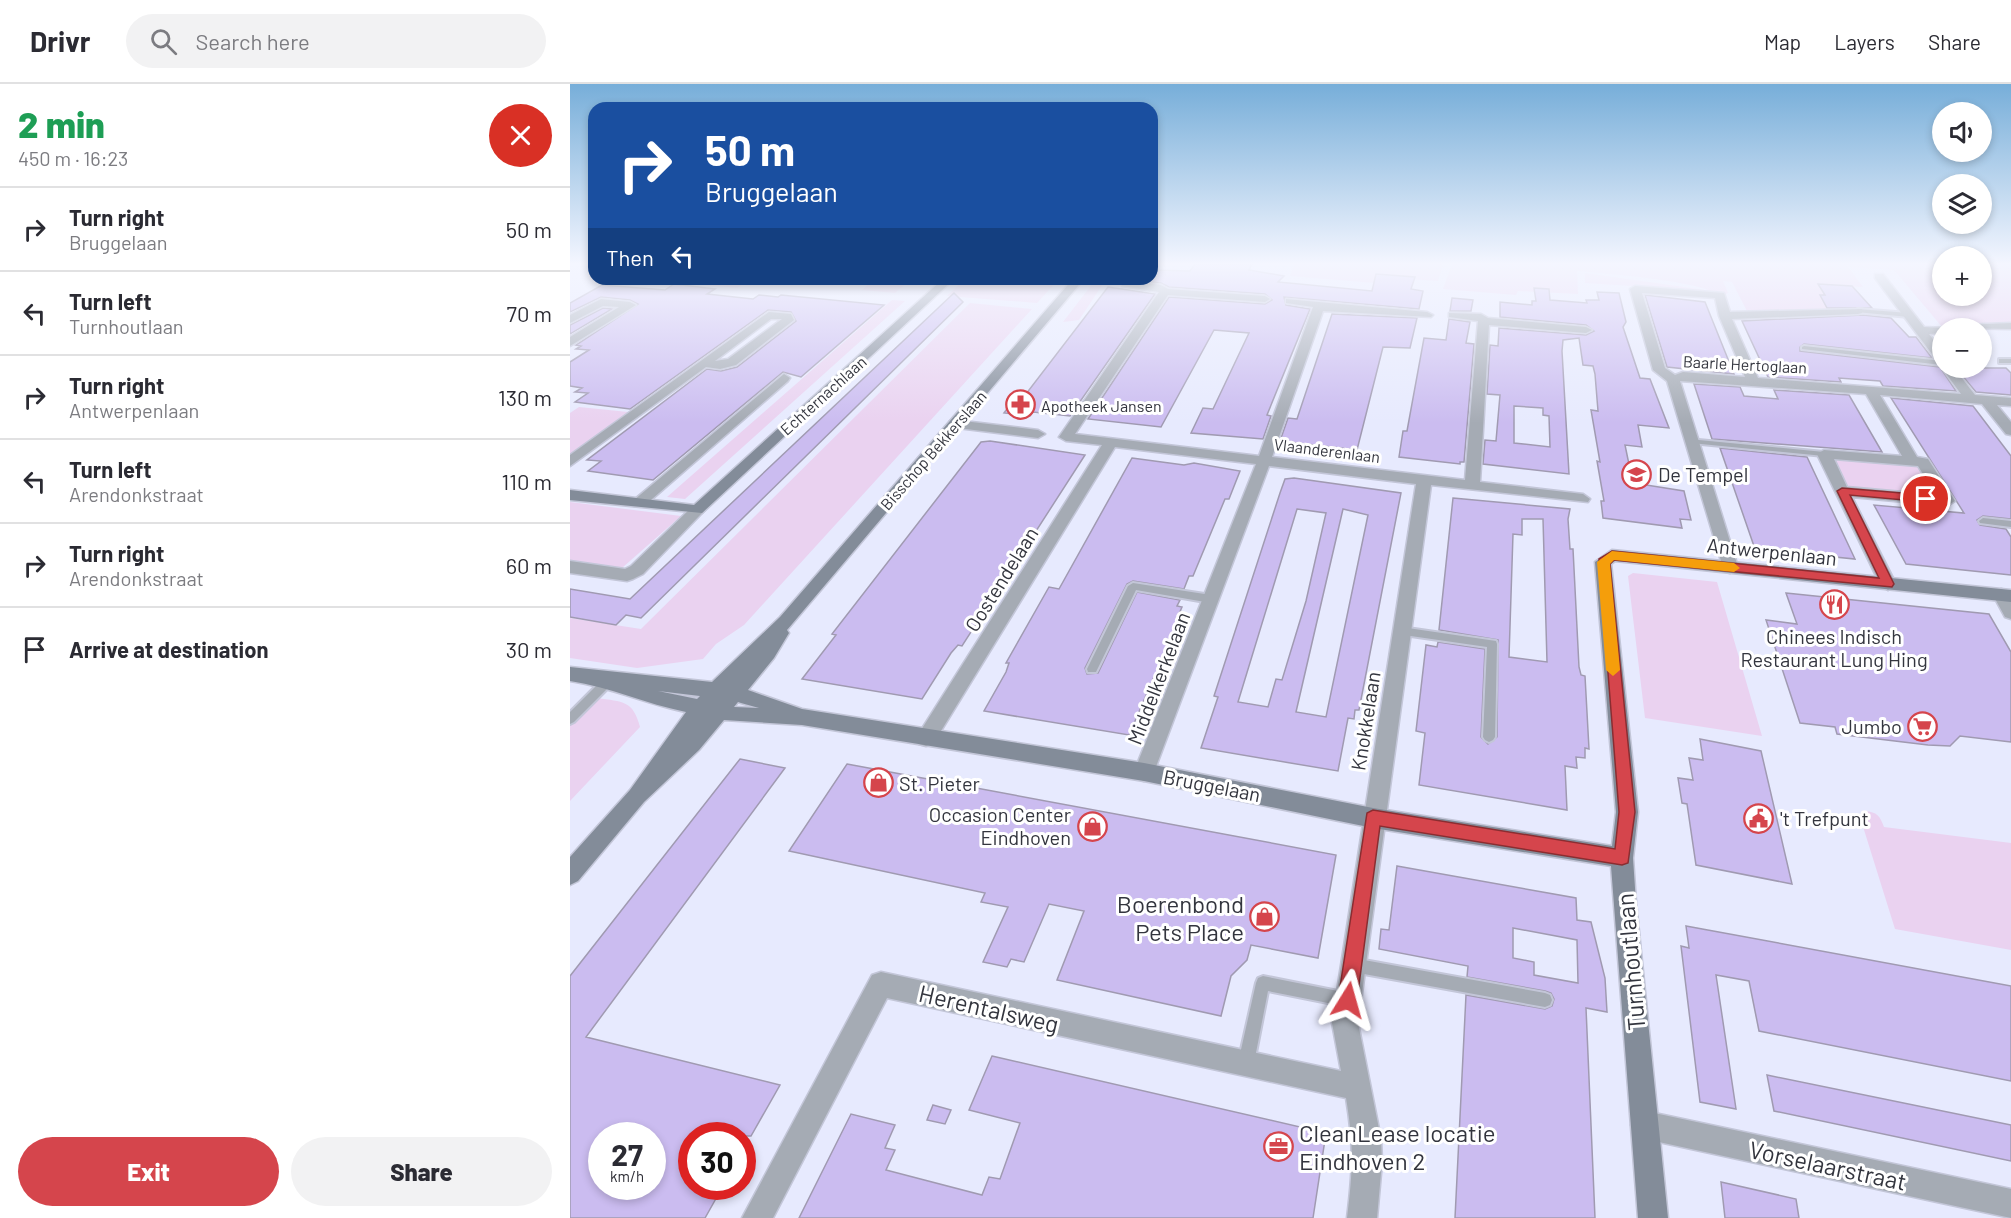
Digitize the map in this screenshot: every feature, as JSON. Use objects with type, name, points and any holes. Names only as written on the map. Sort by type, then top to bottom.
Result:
[{"type":"street","points":[[570,342],[611,317]]},
{"type":"street","points":[[570,462],[766,317]]},
{"type":"street","points":[[703,363],[720,365],[732,362],[788,320],[787,317]]},
{"type":"street","name":"Echternachlaan","points":[[570,567],[627,575],[637,570],[697,510],[908,317]]},
{"type":"street","name":"Bisschop Bekkerslaan","points":[[570,874],[637,796],[683,755],[711,709],[768,653],[786,621],[1047,317]]},
{"type":"street","name":"Vlaanderenlaan","points":[[1148,317],[1066,437],[1583,499]]},
{"type":"street","name":"Middelkerkelaan","points":[[1144,772],[1264,461],[1315,317]]},
{"type":"street","points":[[1479,317],[1484,321],[1586,330]]},
{"type":"street","points":[[1643,317],[1659,370],[1673,378]]},
{"type":"street","points":[[1725,317],[1753,381]]},
{"type":"street","points":[[1911,317],[1932,346]]},
{"type":"street","points":[[1472,485],[1484,321]]},
{"type":"street","points":[[1992,327],[2011,326]]},
{"type":"street","points":[[1922,331],[1932,330]]},
{"type":"street","name":"Baarle Hertoglaan","points":[[1730,567],[1673,378],[1683,376],[2011,402]]},
{"type":"street","name":"Echternachlaan","points":[[639,503],[784,378]]},
{"type":"street","points":[[1955,378],[1970,398]]},
{"type":"street","points":[[1870,390],[1912,461]]},
{"type":"street","points":[[1987,401],[2011,430]]},
{"type":"street","points":[[955,424],[1038,434]]},
{"type":"street","name":"Oostendelaan","points":[[926,738],[1111,442]]},
{"type":"street","points":[[1824,454],[1923,462],[1947,501],[1842,491]]},
{"type":"street","points":[[1824,454],[1888,584]]},
{"type":"street","name":"Knokkelaan","points":[[1362,1218],[1368,1162],[1367,1138],[1355,1087],[1345,1023],[1373,818],[1424,480]]},
{"type":"street","points":[[570,495],[697,510]]},
{"type":"street","name":"Antwerpenlaan","points":[[1604,562],[1612,555],[2006,596]]},
{"type":"street","name":"Turnhoutlaan","points":[[1604,562],[1627,812],[1622,858],[1653,1218]]},
{"type":"street","points":[[2006,596],[2011,613]]},
{"type":"street","points":[[570,674],[608,681]]},
{"type":"street","name":"Bruggelaan","points":[[608,681],[687,686],[725,693],[772,703],[802,717]]},
{"type":"street","name":"Bruggelaan","points":[[608,681],[662,700],[738,715],[802,717],[1144,772],[1373,818],[1622,858]]},
{"type":"street","name":"Herentalsweg","points":[[757,1218],[881,984],[1355,1087]]},
{"type":"street","name":"Vorselaarstraat","points":[[1645,1125],[2011,1204]]},
{"type":"lane","points":[[1804,348],[1932,360]]},
{"type":"lane","points":[[2002,360],[2011,361]]},
{"type":"lane","points":[[1691,441],[1824,454]]},
{"type":"lane","points":[[1983,521],[2011,524]]},
{"type":"lane","name":"Middelkerkelaan","points":[[1092,669],[1133,586],[1211,599]]},
{"type":"lane","points":[[1401,631],[1492,644],[1489,737]]},
{"type":"lane","points":[[570,719],[608,681]]},
{"type":"lane","points":[[570,867],[589,852]]},
{"type":"lane","points":[[1353,965],[1545,1000]]},
{"type":"lane","points":[[1246,1064],[1263,983],[1348,1000]]},
{"type":"shaded area","points":[[873,317],[887,317],[685,499],[667,497]]},
{"type":"shaded area","points":[[956,317],[1025,317],[744,625],[716,644],[703,659],[637,668],[570,658],[570,618],[641,629]]},
{"type":"shaded area","points":[[1067,317],[1081,317],[1079,320],[1063,322]]},
{"type":"shaded area","points":[[1934,317],[2011,317],[2011,324],[1992,325],[1992,318]]},
{"type":"shaded area","points":[[579,407],[628,412],[570,454],[570,413]]},
{"type":"shaded area","points":[[1832,457],[1917,464],[1941,496],[1846,487]]},
{"type":"shaded area","points":[[570,502],[681,516],[622,568],[570,561]]},
{"type":"shaded area","points":[[1633,573],[1717,582],[1762,736],[1645,718],[1628,576]]},
{"type":"shaded area","points":[[597,698],[626,704],[634,712],[640,727],[570,801],[570,725]]},
{"type":"shaded area","points":[[1865,811],[1878,815],[1884,827],[2011,843],[2011,950],[1895,929],[1860,817]]},
{"type":"building","points":[[586,317],[599,317],[570,334],[570,325]]},
{"type":"building","points":[[618,317],[758,317],[630,409],[575,402],[588,393],[575,392],[582,388],[570,386],[570,362],[589,350],[576,349],[581,346],[576,345]]},
{"type":"building","points":[[794,317],[870,317],[801,377],[783,372],[653,480],[588,471],[601,461],[587,460],[707,369],[721,371],[737,367],[796,321]]},
{"type":"building","points":[[929,317],[948,317],[641,618],[626,615],[616,625],[570,617],[570,589],[630,599]]},
{"type":"building","points":[[1085,317],[1139,317],[1070,416],[1033,412],[1030,416],[1004,413],[1019,393],[1026,394]]},
{"type":"building","points":[[1156,317],[1307,317],[1267,415],[1271,416],[1263,439],[1191,433],[1203,408],[1213,409],[1249,333],[1214,330],[1161,427],[1088,419]]},
{"type":"building","points":[[1331,317],[1417,318],[1410,348],[1383,347],[1357,450],[1280,441],[1288,418],[1297,419]]},
{"type":"building","points":[[1500,317],[1625,317],[1626,322],[1623,327],[1640,378],[1650,379],[1669,428],[1638,425],[1642,447],[1625,445],[1631,474],[1627,482],[1684,491],[1691,520],[1680,519],[1682,528],[1603,518],[1601,501],[1604,501],[1597,461],[1600,462],[1591,410],[1598,411],[1595,374],[1593,366],[1583,365],[1579,338],[1563,340],[1562,351],[1569,474],[1483,464],[1485,440],[1496,441],[1500,395],[1487,394],[1490,345],[1498,346],[1499,328],[1586,335],[1594,331],[1586,325]],"holes":[[[1514,406],[1543,408],[1543,415],[1549,416],[1550,447],[1514,443]]]},
{"type":"building","points":[[1652,317],[1711,317],[1734,374],[1667,367]]},
{"type":"building","points":[[1881,317],[1891,318],[1909,337],[1916,337],[1932,358],[1804,344],[1800,347],[1800,351],[1932,366],[1932,378],[1947,378],[1956,391],[1883,386],[1880,381],[1839,378],[1841,382],[1768,377],[1742,321]]},
{"type":"building","points":[[1449,319],[1470,322],[1466,343],[1474,344],[1464,462],[1460,464],[1399,457],[1403,431],[1407,431],[1424,338],[1446,340]]},
{"type":"building","points":[[1992,368],[2006,368],[2011,373],[2011,395],[1976,392],[1964,378],[1992,378]]},
{"type":"building","points":[[1694,384],[1740,387],[1744,396],[1778,399],[1774,390],[1849,395],[1882,452],[1712,439]]},
{"type":"building","points":[[1891,398],[1973,406],[2011,456],[2011,519],[1983,516],[1977,520],[1980,525],[2006,529],[2011,537],[2011,575],[1906,564],[1874,505],[1964,513]]},
{"type":"building","points":[[990,441],[1085,455],[962,646],[958,645],[951,653],[922,699],[802,679],[836,635],[832,634],[981,442]]},
{"type":"building","points":[[1720,448],[1807,457],[1855,559],[1755,549]]},
{"type":"building","points":[[1132,458],[1184,465],[1194,463],[1240,471],[1229,499],[1225,499],[1193,576],[1189,576],[1184,589],[1133,581],[1127,584],[1085,668],[1087,674],[1098,673],[1137,592],[1180,600],[1177,606],[1182,607],[1179,614],[1183,615],[1158,678],[1154,677],[1129,735],[984,711],[1006,672],[1009,663],[1006,663],[1049,587],[1059,589]]},
{"type":"building","points":[[1294,478],[1401,493],[1359,710],[1355,710],[1354,719],[1348,718],[1338,771],[1201,748],[1218,697],[1214,696],[1285,479]],"holes":[[[1297,509],[1326,513],[1306,601],[1282,680],[1276,679],[1268,707],[1238,702]],[[1343,509],[1368,515],[1326,717],[1296,712]]]},
{"type":"building","points":[[1453,498],[1570,509],[1568,519],[1570,549],[1573,549],[1579,667],[1581,675],[1585,676],[1589,749],[1585,748],[1585,758],[1576,757],[1577,768],[1565,766],[1567,810],[1419,785],[1425,733],[1416,731],[1426,645],[1437,647],[1438,642],[1485,649],[1481,737],[1488,744],[1497,737],[1498,640],[1439,630]],"holes":[[[1522,519],[1543,519],[1547,662],[1509,657],[1513,534],[1522,535]]]},
{"type":"building","points":[[1786,593],[1989,614],[2011,652],[2011,742],[1960,736],[1950,746],[1928,745],[1837,734],[1835,727],[1800,723],[1766,620],[1797,624]]},
{"type":"building","points":[[1700,739],[1761,751],[1792,884],[1696,865],[1687,804],[1682,803],[1678,778],[1693,780],[1689,758],[1703,760]]},
{"type":"building","points":[[740,759],[785,768],[586,1037],[780,1085],[756,1127],[756,1122],[678,1122],[678,1200],[715,1200],[705,1218],[570,1218],[570,976]]},
{"type":"building","points":[[847,764],[1336,855],[1318,958],[1251,945],[1247,960],[1231,976],[1221,1016],[1057,980],[1084,911],[1049,904],[1024,962],[1011,959],[1007,967],[983,962],[1008,907],[981,902],[985,893],[789,851]]},
{"type":"building","points":[[1397,866],[1576,898],[1577,920],[1591,922],[1605,978],[1607,1012],[1586,1008],[1595,1218],[1455,1218],[1466,995],[1545,1009],[1552,1006],[1554,999],[1551,993],[1545,991],[1467,977],[1468,966],[1379,949],[1381,929],[1389,930]],"holes":[[[1513,928],[1577,940],[1578,983],[1534,975],[1534,962],[1513,958]]]},
{"type":"building","points":[[1686,926],[2011,986],[2011,1081],[1759,1031],[1749,981],[1716,975],[1736,1109],[1700,1102],[1681,946],[1689,948]]},
{"type":"building","points":[[992,1056],[1326,1133],[1313,1218],[799,1218],[851,1114],[895,1125],[885,1148],[895,1150],[886,1170],[982,1195],[989,1177],[1000,1179],[1020,1123],[969,1110]]},
{"type":"building","points":[[1767,1075],[2011,1125],[2011,1161],[1774,1111]]},
{"type":"building","points":[[933,1105],[951,1110],[945,1124],[927,1120]]},
{"type":"building","points":[[1721,1182],[1796,1199],[1799,1218],[1725,1218]]},
{"type":"slow traffic","points":[[1613,670],[1604,562],[1612,555],[1734,568]]},
{"type":"place","name":"Apotheek Jansen","points":[[1020,405]]},
{"type":"place","name":"De Tempel","points":[[1637,474]]},
{"type":"place","name":"Chinees Indisch Restaurant Lung Hing","points":[[1834,605]]},
{"type":"place","name":"Jumbo","points":[[1923,726]]},
{"type":"place","name":"St. Pieter","points":[[878,783]]},
{"type":"place","name":"'t Trefpunt","points":[[1759,818]]},
{"type":"place","name":"Occasion Center Eindhoven","points":[[1092,826]]},
{"type":"place","name":"Boerenbond Pets Place","points":[[1265,917]]},
{"type":"place","name":"CleanLease locatie Eindhoven 2","points":[[1278,1146]]},
{"type":"route","points":[[1348,1000],[1373,818],[1622,858],[1627,812],[1604,562],[1612,555],[1888,584],[1842,491],[1926,499]]}]
